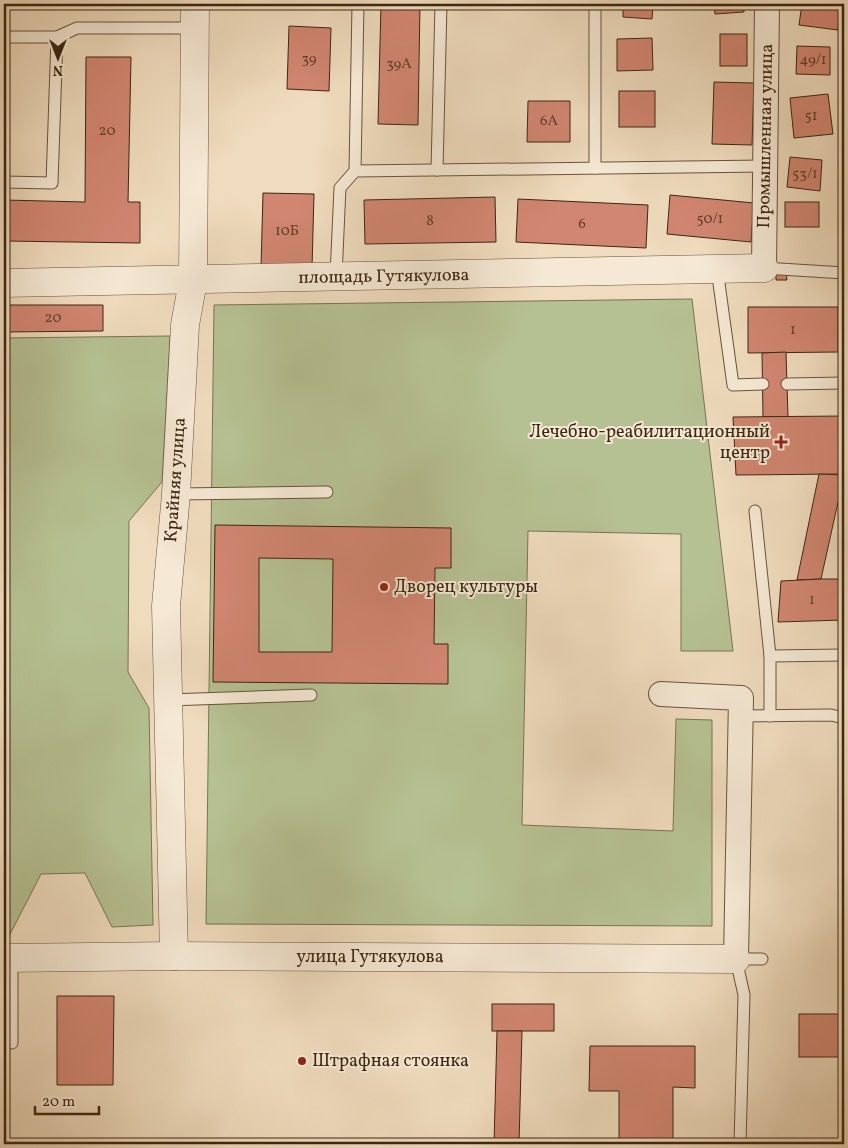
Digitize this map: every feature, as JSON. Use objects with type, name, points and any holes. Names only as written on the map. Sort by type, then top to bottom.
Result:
[{"type":"street","name":"Промышленная улица","points":[[764,268],[768,4]]},
{"type":"street","name":"Крайняя улица","points":[[174,956],[166,606],[176,494],[186,326],[193,281],[195,16]]},
{"type":"street","name":"площадь Гутякулова","points":[[4,284],[764,268]]},
{"type":"street","points":[[661,694],[741,698],[749,959]]},
{"type":"street","name":"улица Гутякулова","points":[[8,958],[174,956],[749,959]]},
{"type":"lane","points":[[336,278],[340,188],[355,171],[358,4]]},
{"type":"lane","points":[[437,170],[441,4]]},
{"type":"lane","points":[[595,4],[595,168]]},
{"type":"lane","points":[[4,37],[57,38],[77,28],[195,16]]},
{"type":"lane","points":[[4,182],[52,183],[57,38]]},
{"type":"lane","points":[[355,171],[766,166]]},
{"type":"lane","points":[[764,268],[844,273]]},
{"type":"lane","points":[[717,269],[733,386],[763,384]]},
{"type":"lane","points":[[787,384],[844,383]]},
{"type":"lane","points":[[176,494],[327,492]]},
{"type":"lane","points":[[755,511],[770,656],[770,716]]},
{"type":"lane","points":[[770,656],[844,655]]},
{"type":"lane","points":[[168,700],[311,696]]},
{"type":"lane","points":[[741,716],[831,715],[844,718]]},
{"type":"lane","points":[[4,1043],[12,1043],[8,958]]},
{"type":"lane","points":[[740,1144],[744,995],[749,959]]},
{"type":"green space","points":[[692,299],[733,651],[681,651],[681,534],[528,531],[522,825],[673,831],[676,719],[712,720],[712,926],[206,924],[214,305]]},
{"type":"green space","points":[[170,336],[162,482],[129,521],[128,672],[149,708],[153,925],[112,927],[85,873],[41,874],[6,942],[4,942],[4,338]]},
{"type":"building","points":[[381,4],[420,4],[418,125],[378,124]]},
{"type":"building","points":[[623,4],[653,4],[652,19],[623,17]]},
{"type":"building","points":[[714,4],[744,4],[744,12],[715,14]]},
{"type":"building","points":[[802,4],[841,4],[838,30],[799,25]]},
{"type":"building","points":[[289,26],[331,28],[329,91],[287,89]]},
{"type":"building","points":[[720,34],[747,34],[747,66],[720,66]]},
{"type":"building","points":[[652,38],[653,70],[617,71],[617,39]]},
{"type":"building","points":[[797,46],[830,47],[830,75],[796,74]]},
{"type":"building","points":[[86,57],[131,57],[128,202],[140,202],[140,243],[4,241],[4,200],[85,202]]},
{"type":"building","points":[[714,82],[754,83],[752,145],[712,144]]},
{"type":"building","points":[[619,91],[655,91],[655,127],[619,127]]},
{"type":"building","points":[[828,94],[833,134],[794,138],[790,98]]},
{"type":"building","points":[[528,101],[570,101],[570,142],[527,142]]},
{"type":"building","points":[[790,157],[822,160],[820,191],[787,187]]},
{"type":"building","points":[[263,193],[314,194],[312,268],[261,268]]},
{"type":"building","points":[[670,195],[754,203],[751,242],[667,234]]},
{"type":"building","points":[[495,197],[496,242],[365,244],[364,200]]},
{"type":"building","points":[[518,199],[648,205],[646,248],[516,242]]},
{"type":"building","points":[[785,202],[819,202],[819,227],[785,227]]},
{"type":"building","points":[[776,272],[786,272],[787,280],[776,280]]},
{"type":"building","points":[[4,305],[103,305],[103,331],[4,332]]},
{"type":"building","points":[[748,307],[838,307],[838,352],[748,353]]},
{"type":"building","points":[[786,352],[788,417],[763,417],[762,353]]},
{"type":"building","points":[[844,416],[844,474],[736,475],[733,417]]},
{"type":"building","points":[[819,474],[844,475],[821,579],[797,580]]},
{"type":"building","name":"Дворец культуры","points":[[215,525],[451,528],[451,568],[435,568],[434,644],[448,644],[448,684],[213,682]],"holes":[[[259,558],[333,559],[332,652],[259,652]]]},
{"type":"building","points":[[844,579],[844,620],[778,622],[781,581]]},
{"type":"building","points":[[57,996],[114,996],[113,1085],[57,1085]]},
{"type":"building","points":[[492,1004],[554,1004],[554,1031],[492,1031]]},
{"type":"building","points":[[799,1014],[844,1014],[844,1057],[799,1057]]},
{"type":"building","points":[[497,1031],[522,1031],[519,1144],[494,1144]]},
{"type":"building","points":[[590,1046],[695,1046],[695,1088],[673,1087],[673,1144],[619,1144],[619,1091],[589,1091]]},
{"type":"place","name":"Лечебно-реабилитационный центр","points":[[781,442]]},
{"type":"place","name":"Дворец культуры","points":[[384,587]]},
{"type":"place","name":"Штрафная стоянка","points":[[302,1061]]}]
